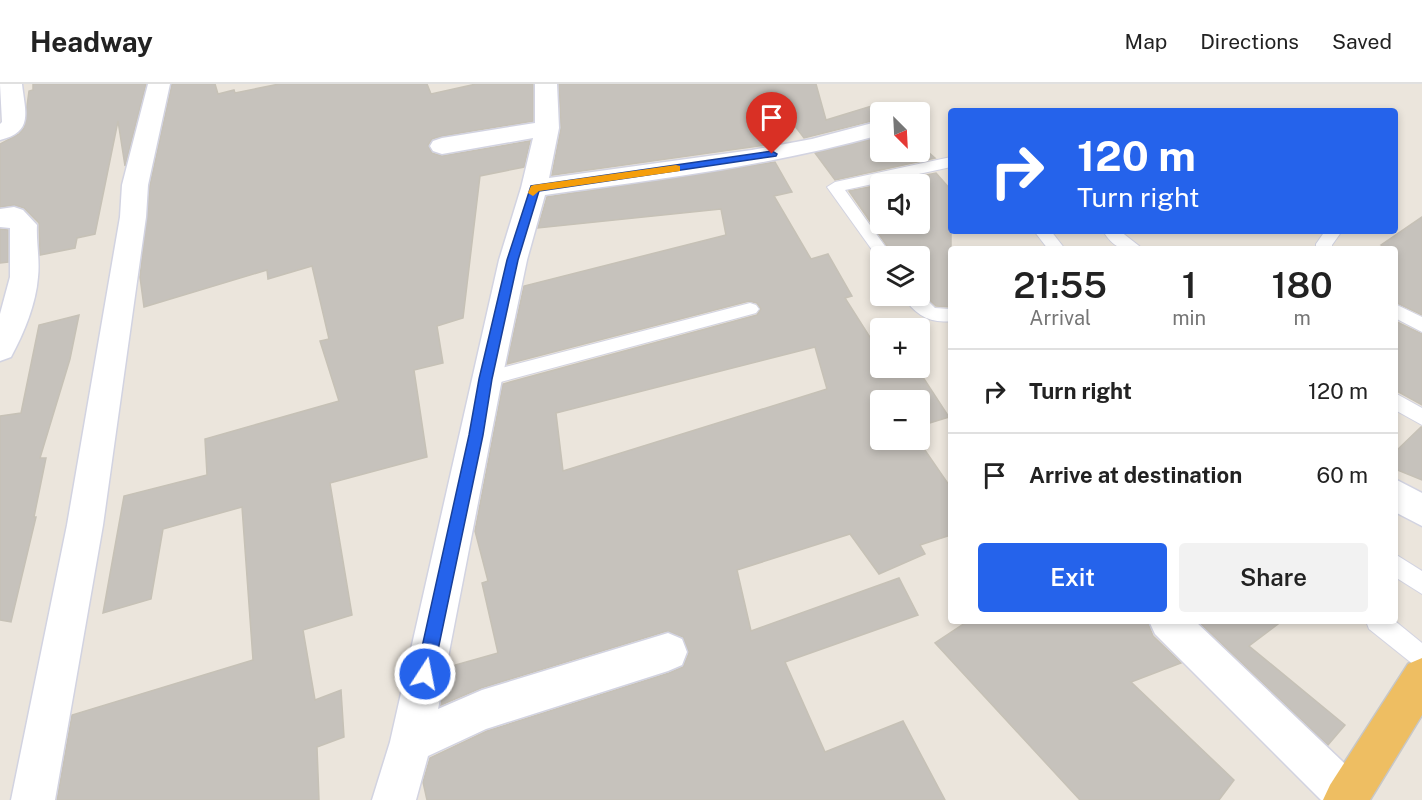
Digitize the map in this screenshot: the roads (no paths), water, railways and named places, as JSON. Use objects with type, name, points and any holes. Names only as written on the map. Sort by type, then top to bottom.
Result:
[{"type":"highway","points":[[1347,798],[1422,678]]},
{"type":"street","points":[[0,133],[12,126],[14,122],[11,84]]},
{"type":"street","points":[[33,800],[85,525],[126,252],[134,217],[135,185],[159,84]]},
{"type":"street","points":[[394,800],[411,742],[513,260],[534,188],[547,128],[546,84]]},
{"type":"street","points":[[442,146],[547,128]]},
{"type":"street","points":[[534,188],[752,158],[813,146],[870,131]]},
{"type":"street","points":[[0,218],[14,216],[24,225],[22,240],[24,277],[11,323],[0,349]]},
{"type":"street","points":[[1398,496],[1422,511]]},
{"type":"street","points":[[1171,624],[1347,798]]},
{"type":"street","points":[[411,742],[482,710],[668,652]]},
{"type":"lane","points":[[877,246],[835,187],[948,163]]},
{"type":"lane","points":[[1044,234],[1054,246]]},
{"type":"lane","points":[[1114,234],[1129,246]]},
{"type":"lane","points":[[921,306],[928,313],[941,317],[948,316]]},
{"type":"lane","points":[[486,379],[750,309]]},
{"type":"lane","points":[[1398,312],[1422,325]]},
{"type":"lane","points":[[1398,403],[1422,417]]},
{"type":"lane","points":[[1398,566],[1422,584]]},
{"type":"lane","points":[[1381,624],[1422,657]]}]
